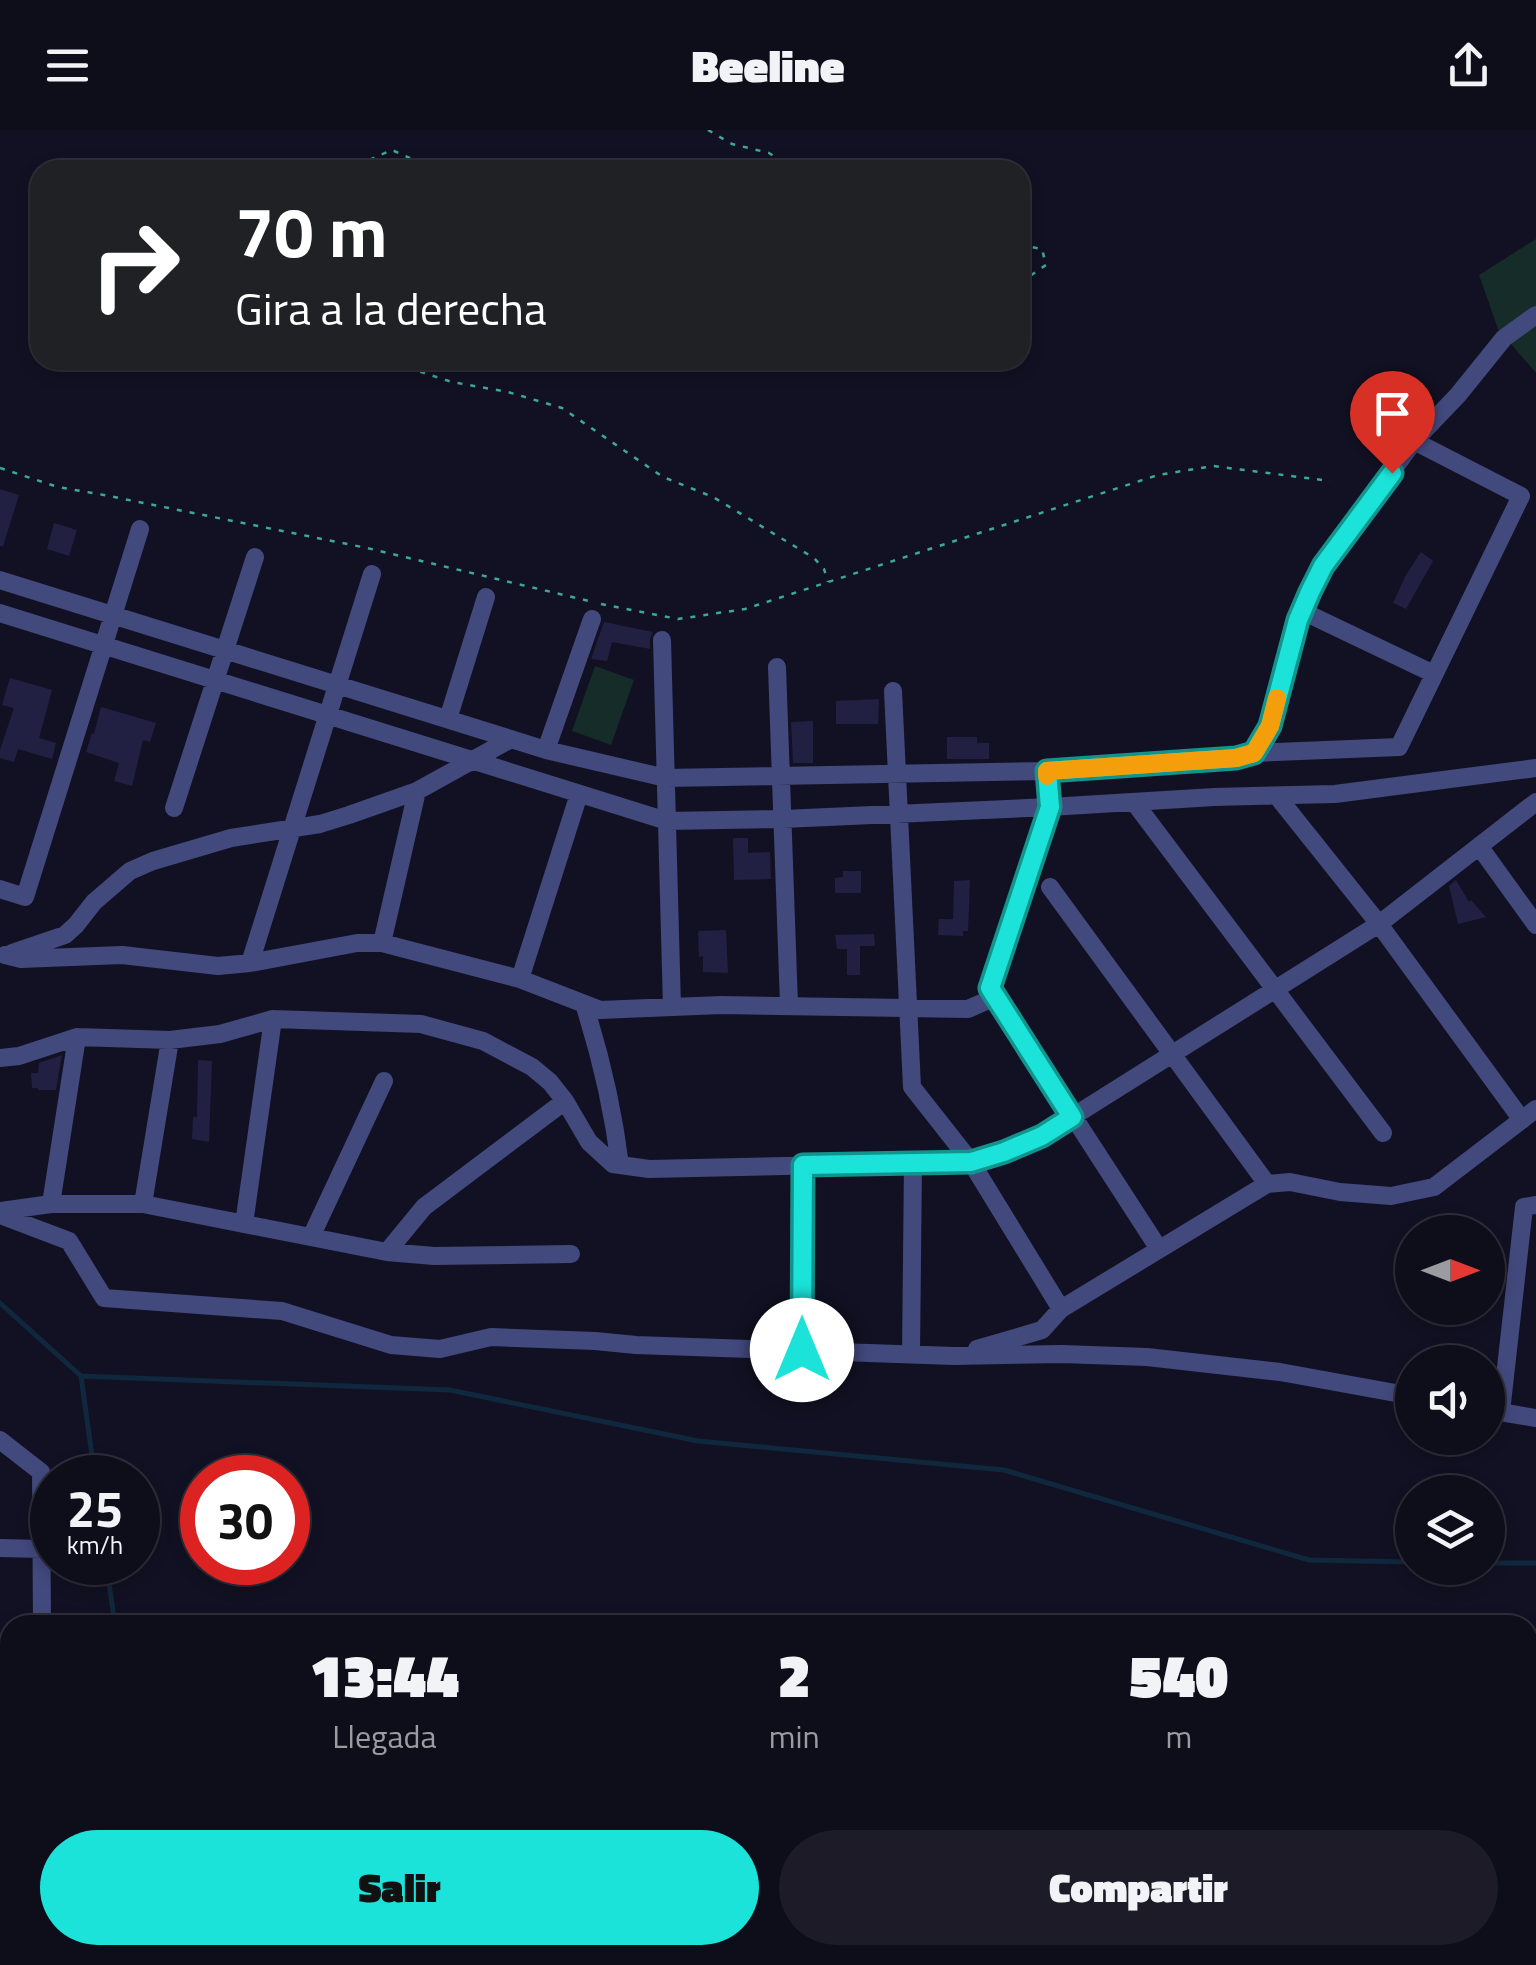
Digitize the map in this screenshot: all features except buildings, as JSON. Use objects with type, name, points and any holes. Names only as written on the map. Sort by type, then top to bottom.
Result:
[{"type":"street","points":[[1254,753],[1270,726],[1302,611],[1323,566],[1414,441],[1458,396],[1504,338],[1536,314]]},
{"type":"street","points":[[1,585],[114,615],[546,750],[666,778],[1047,771],[1236,758],[1254,753],[1399,747],[1521,496],[1414,441]]},
{"type":"street","points":[[0,889],[25,897],[140,529]]},
{"type":"street","points":[[174,808],[255,557]]},
{"type":"street","points":[[250,963],[372,574]]},
{"type":"street","points":[[448,719],[486,597]]},
{"type":"street","points":[[1302,611],[1434,674]]},
{"type":"street","points":[[0,613],[667,821],[1335,794],[1536,768]]},
{"type":"street","points":[[546,750],[592,619]]},
{"type":"street","points":[[662,640],[672,1007]]},
{"type":"street","points":[[778,667],[789,1005]]},
{"type":"street","points":[[893,691],[912,1087],[971,1162],[1061,1308]]},
{"type":"street","points":[[2,956],[65,936],[94,902],[130,871],[200,846],[320,824],[418,791],[511,739]]},
{"type":"street","points":[[2,956],[21,960],[122,955],[218,966],[357,942],[382,942],[520,979],[600,1010],[789,1005],[968,1009],[986,1001],[1050,807],[1047,771]]},
{"type":"street","points":[[382,942],[418,791]]},
{"type":"street","points":[[520,979],[579,794]]},
{"type":"street","points":[[954,1356],[1042,1330],[1061,1308],[1267,1184],[1290,1182],[1340,1192],[1391,1196],[1434,1187],[1529,1114],[1276,796]]},
{"type":"street","points":[[1134,802],[1383,1133]]},
{"type":"street","points":[[0,1058],[78,1037],[170,1040],[220,1034],[272,1019],[421,1024],[483,1041],[532,1066],[550,1082],[589,1142],[613,1164],[649,1169],[971,1162],[1042,1136],[1379,924],[1536,802]]},
{"type":"street","points":[[1480,846],[1536,925]]},
{"type":"street","points":[[1050,887],[1267,1184]]},
{"type":"street","points":[[990,988],[1159,1248]]},
{"type":"street","points":[[584,1004],[603,1066],[620,1165]]},
{"type":"street","points":[[244,1224],[272,1019]]},
{"type":"street","points":[[52,1204],[78,1037]]},
{"type":"street","points":[[142,1204],[170,1040]]},
{"type":"street","points":[[311,1237],[384,1081]]},
{"type":"street","points":[[387,1252],[424,1207],[564,1101]]},
{"type":"street","points":[[911,1354],[913,1162]]},
{"type":"street","points":[[802,1350],[803,1165]]},
{"type":"street","points":[[0,1213],[52,1204],[142,1204],[387,1252],[434,1256],[571,1254]]},
{"type":"street","points":[[1504,1345],[1524,1207],[1536,1205]]},
{"type":"street","points":[[0,1213],[68,1242],[104,1298],[282,1311],[391,1345],[440,1349],[491,1337],[954,1356],[1147,1357],[1280,1372],[1395,1393]]},
{"type":"street","points":[[1505,1413],[1536,1418]]},
{"type":"street","points":[[0,1440],[30,1463]]},
{"type":"street","points":[[0,1548],[30,1549]]},
{"type":"street","points":[[42,1585],[42,1615]]},
{"type":"path","points":[[708,130],[732,144],[770,153],[780,160]]},
{"type":"path","points":[[369,160],[392,150],[414,160]]},
{"type":"path","points":[[1030,247],[1042,250],[1046,265],[1030,276]]},
{"type":"path","points":[[415,370],[562,408],[663,477],[712,497],[814,558],[824,569],[828,582]]},
{"type":"path","points":[[0,468],[58,488],[367,548],[678,619],[745,609],[1158,475],[1213,466],[1330,481]]},
{"type":"green space","points":[[1536,239],[1536,373],[1498,329],[1479,275]]},
{"type":"green space","points":[[595,666],[634,680],[611,745],[572,731]]},
{"type":"waterway","points":[[0,1303],[81,1376],[450,1390],[698,1441],[1004,1470],[1309,1560],[1395,1562]]},
{"type":"waterway","points":[[81,1376],[92,1455]]},
{"type":"waterway","points":[[1505,1563],[1536,1563]]},
{"type":"waterway","points":[[109,1585],[114,1615]]},
{"type":"slow traffic","points":[[1047,776],[1047,771],[1236,758],[1254,753],[1270,726],[1277,698]]},
{"type":"route","points":[[802,1350],[803,1165],[971,1162],[1042,1136],[1072,1117],[990,988],[1050,807],[1047,771],[1236,758],[1254,753],[1270,726],[1298,620],[1310,592],[1323,566],[1392,473]]}]
